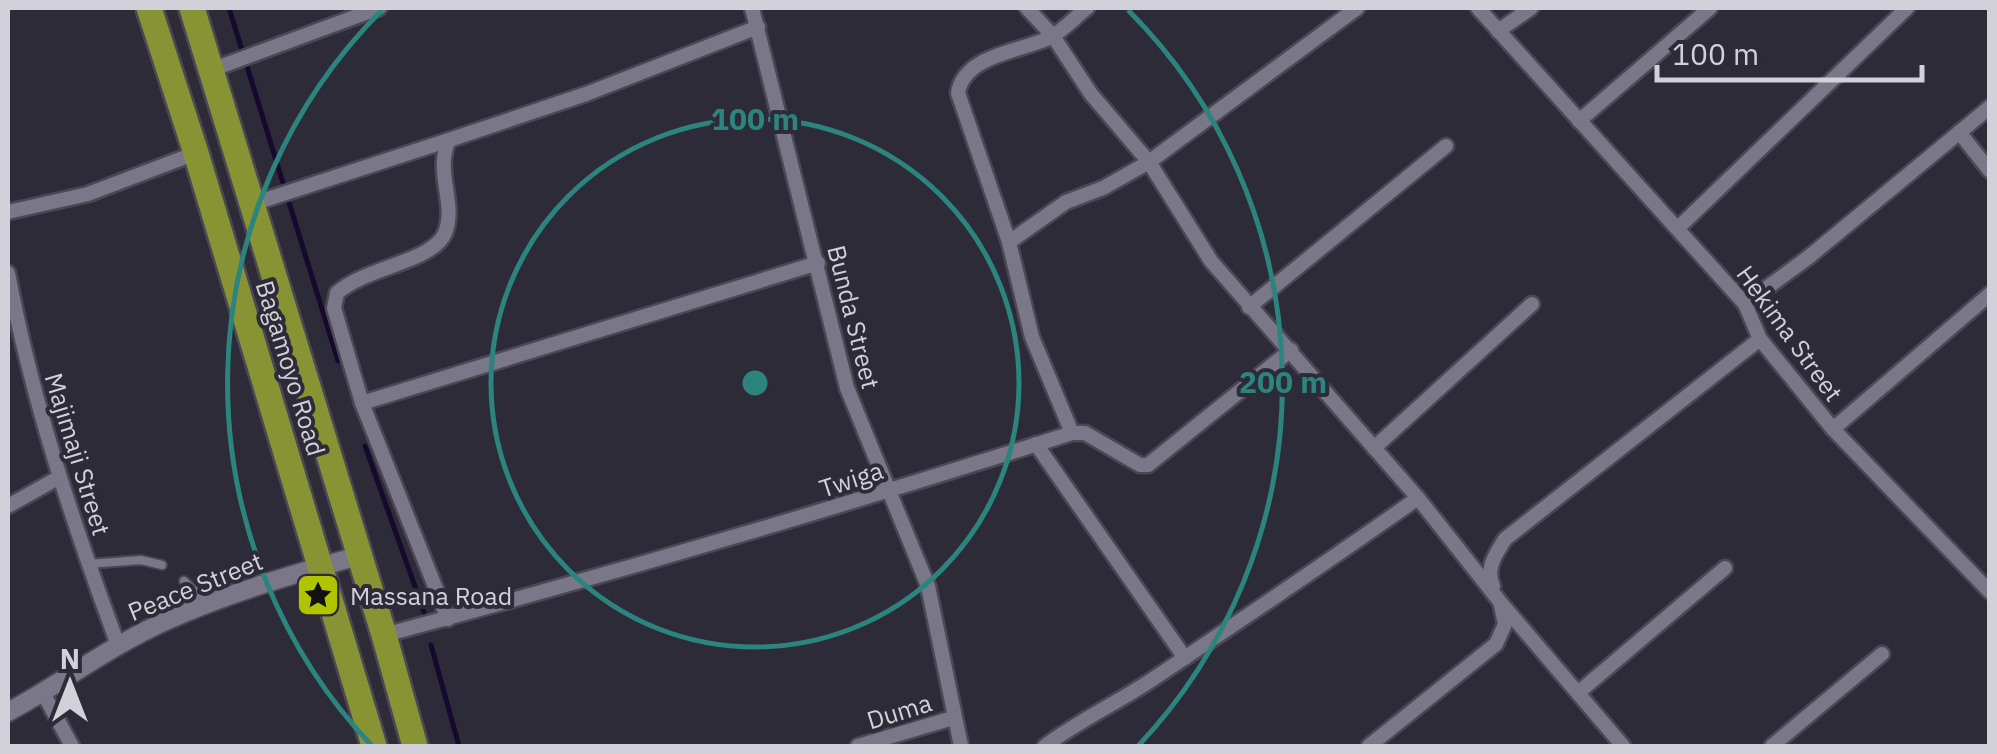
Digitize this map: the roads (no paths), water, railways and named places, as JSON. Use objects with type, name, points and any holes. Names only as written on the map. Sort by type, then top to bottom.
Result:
[{"type":"highway","name":"Bagamoyo Road","points":[[149,8],[374,746]]},
{"type":"highway","name":"Bagamoyo Road","points":[[192,8],[415,746]]},
{"type":"street","points":[[211,70],[379,8]]},
{"type":"street","name":"Bunda Street","points":[[752,8],[846,388],[928,586],[961,746]]},
{"type":"street","points":[[1027,8],[1053,36],[1090,94],[1149,162],[1212,261],[1249,307],[1418,498],[1501,603],[1624,746]]},
{"type":"street","points":[[1087,8],[1053,36],[975,66],[961,79],[958,93],[1009,242],[1032,337],[1072,432],[1085,432],[1140,465],[1148,465],[1291,350]]},
{"type":"street","points":[[1009,242],[1066,202],[1103,188],[1149,162],[1357,8]]},
{"type":"street","name":"Hekima Street","points":[[1478,8],[1745,304],[1760,339],[1834,429],[1990,592]]},
{"type":"street","points":[[1498,31],[1530,8]]},
{"type":"street","points":[[1578,121],[1710,8]]},
{"type":"street","points":[[1678,228],[1907,8]]},
{"type":"street","points":[[252,204],[586,94],[758,27]]},
{"type":"street","points":[[1745,304],[1810,256],[1990,107]]},
{"type":"street","points":[[1959,132],[1990,171]]},
{"type":"street","points":[[448,620],[362,403],[334,308],[337,293],[374,270],[431,251],[446,232],[448,204],[441,157],[449,140]]},
{"type":"street","points":[[1249,307],[1446,146]]},
{"type":"street","points":[[8,212],[88,194],[196,153]]},
{"type":"street","points":[[362,403],[818,264]]},
{"type":"street","name":"Majimaji Street","points":[[8,273],[12,324],[58,478],[118,645]]},
{"type":"street","points":[[1834,429],[1990,294]]},
{"type":"street","points":[[1374,448],[1532,304]]},
{"type":"street","points":[[1369,746],[1496,644],[1505,624],[1501,603],[1488,576],[1505,538],[1760,339]]},
{"type":"street","name":"Twiga","points":[[384,635],[448,620],[890,491],[1072,432]]},
{"type":"street","points":[[1036,444],[1185,658]]},
{"type":"street","points":[[8,506],[58,478]]},
{"type":"street","points":[[1045,746],[1076,722],[1134,692],[1418,498]]},
{"type":"street","name":"Peace Street","points":[[8,712],[169,619],[358,556]]},
{"type":"street","points":[[1580,692],[1726,568]]},
{"type":"street","points":[[1772,746],[1882,654]]},
{"type":"street","points":[[43,693],[72,746]]},
{"type":"street","name":"Duma","points":[[858,746],[953,718]]},
{"type":"lane","points":[[88,564],[141,560],[162,564]]},
{"type":"lane","points":[[184,580],[208,604]]},
{"type":"waterway","points":[[229,8],[338,361]]},
{"type":"waterway","points":[[365,446],[424,612]]},
{"type":"waterway","points":[[431,645],[459,746]]},
{"type":"place","name":"Massana Road","points":[[318,595]]}]
